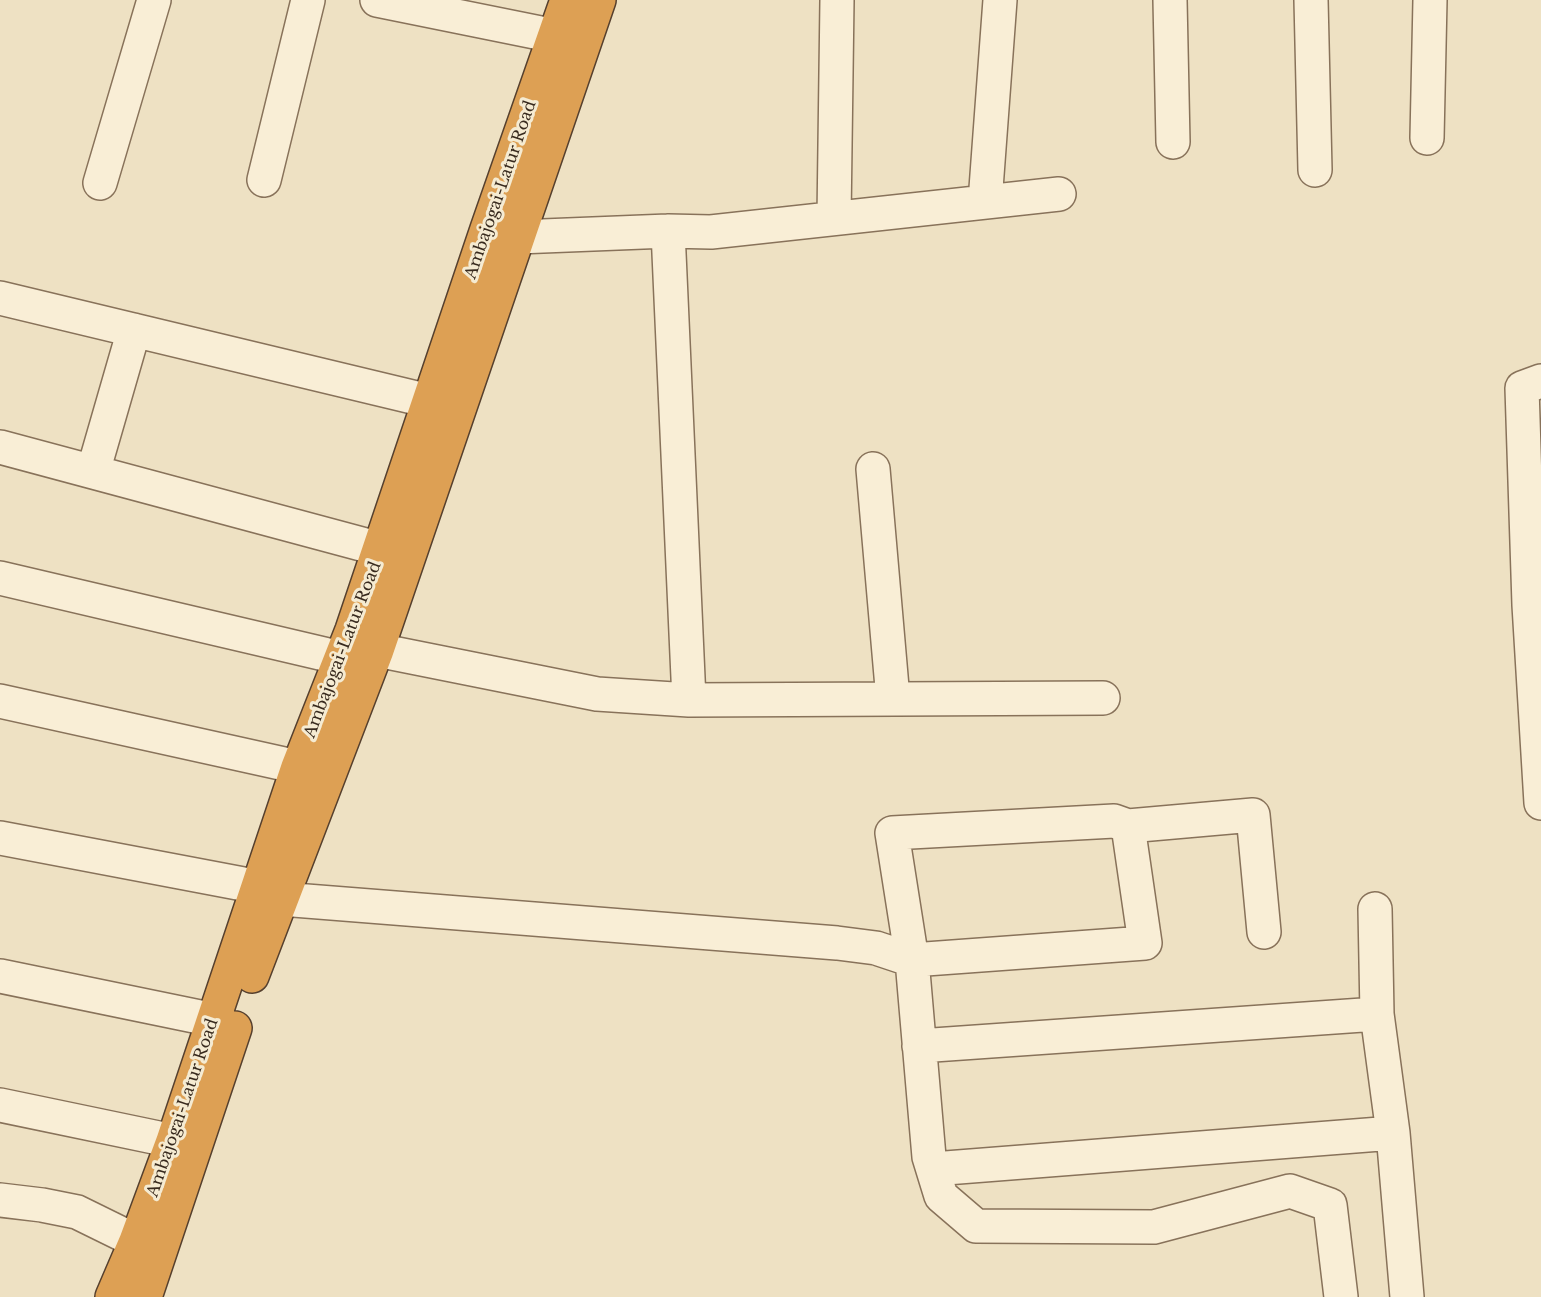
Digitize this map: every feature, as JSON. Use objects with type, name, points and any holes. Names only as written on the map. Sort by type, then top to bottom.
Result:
[{"type":"highway","name":"Ambajogai-Latur Road","points":[[112,1297],[136,1241],[173,1142],[214,1020],[270,893],[298,766],[341,658],[380,549],[567,0]]},
{"type":"highway","points":[[145,1297],[260,953],[270,893],[377,650],[599,0]]},
{"type":"street","points":[[100,183],[154,0]]},
{"type":"street","points":[[264,180],[308,0]]},
{"type":"street","points":[[377,0],[555,36]]},
{"type":"street","points":[[834,218],[837,0]]},
{"type":"street","points":[[985,202],[1000,0]]},
{"type":"street","points":[[1170,0],[1173,142]]},
{"type":"street","points":[[1311,0],[1315,170]]},
{"type":"street","points":[[1427,138],[1430,0]]},
{"type":"street","points":[[518,237],[668,231],[711,232],[1059,194]]},
{"type":"street","points":[[668,231],[689,700]]},
{"type":"street","points":[[0,298],[429,401]]},
{"type":"street","points":[[93,472],[134,330]]},
{"type":"street","points":[[1541,381],[1522,388],[1529,605],[1539,730],[1541,803]]},
{"type":"street","points":[[0,447],[380,549]]},
{"type":"street","points":[[873,468],[893,699]]},
{"type":"street","points":[[0,578],[341,658]]},
{"type":"street","points":[[377,650],[597,694],[689,700],[1103,698]]},
{"type":"street","points":[[0,701],[298,766]]},
{"type":"street","points":[[1263,932],[1253,815],[1128,826],[1114,821],[892,832],[912,960],[929,1157],[941,1196],[976,1226],[1154,1227],[1290,1191],[1330,1205],[1341,1297]]},
{"type":"street","points":[[0,838],[270,893],[837,943],[876,948],[912,960],[1144,943],[1128,826]]},
{"type":"street","points":[[1375,909],[1377,1014],[1393,1133],[1407,1297]]},
{"type":"street","points":[[0,976],[214,1020]]},
{"type":"street","points":[[919,1046],[1377,1014]]},
{"type":"street","points":[[0,1105],[173,1142]]},
{"type":"street","points":[[933,1169],[1393,1133]]},
{"type":"street","points":[[0,1200],[77,1212],[136,1241]]}]
